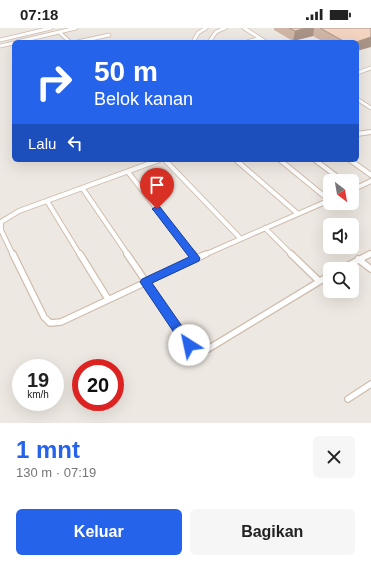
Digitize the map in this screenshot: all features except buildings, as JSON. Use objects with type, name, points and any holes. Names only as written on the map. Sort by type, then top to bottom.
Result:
[{"type":"lane","points":[[29,28],[33,32]]},
{"type":"lane","points":[[0,40],[51,28]]},
{"type":"lane","points":[[24,40],[76,28]]},
{"type":"lane","points":[[194,40],[198,33],[206,28]]},
{"type":"lane","points":[[210,40],[216,32],[225,28]]},
{"type":"lane","points":[[245,29],[250,28]]},
{"type":"lane","points":[[245,29],[263,40]]},
{"type":"lane","points":[[59,32],[68,40]]},
{"type":"lane","points":[[86,40],[110,35]]},
{"type":"lane","points":[[254,40],[260,38]]},
{"type":"lane","points":[[0,46],[12,43]]},
{"type":"lane","points":[[359,72],[371,68]]},
{"type":"lane","points":[[359,100],[371,108]]},
{"type":"lane","points":[[359,134],[371,132]]},
{"type":"lane","points":[[154,162],[84,189],[19,211],[1,222],[2,230],[44,317],[50,323],[61,322],[196,258],[323,202]]},
{"type":"lane","points":[[167,162],[240,238]]},
{"type":"lane","points":[[238,162],[297,213]]},
{"type":"lane","points":[[282,162],[323,195]]},
{"type":"lane","points":[[318,162],[334,174]]},
{"type":"lane","points":[[353,162],[371,175]]},
{"type":"lane","points":[[128,172],[196,258]]},
{"type":"lane","points":[[359,186],[371,181]]},
{"type":"lane","points":[[84,189],[145,282],[189,345],[198,349],[208,349],[323,279]]},
{"type":"lane","points":[[47,201],[108,300]]},
{"type":"lane","points":[[265,228],[319,282]]},
{"type":"lane","points":[[353,262],[371,253]]},
{"type":"lane","points":[[358,259],[371,269]]},
{"type":"lane","points":[[348,399],[371,384]]},
{"type":"shaded area","points":[[0,28],[371,28],[371,423],[0,423]]},
{"type":"route","points":[[157,209],[196,258],[145,282],[189,345]]}]
